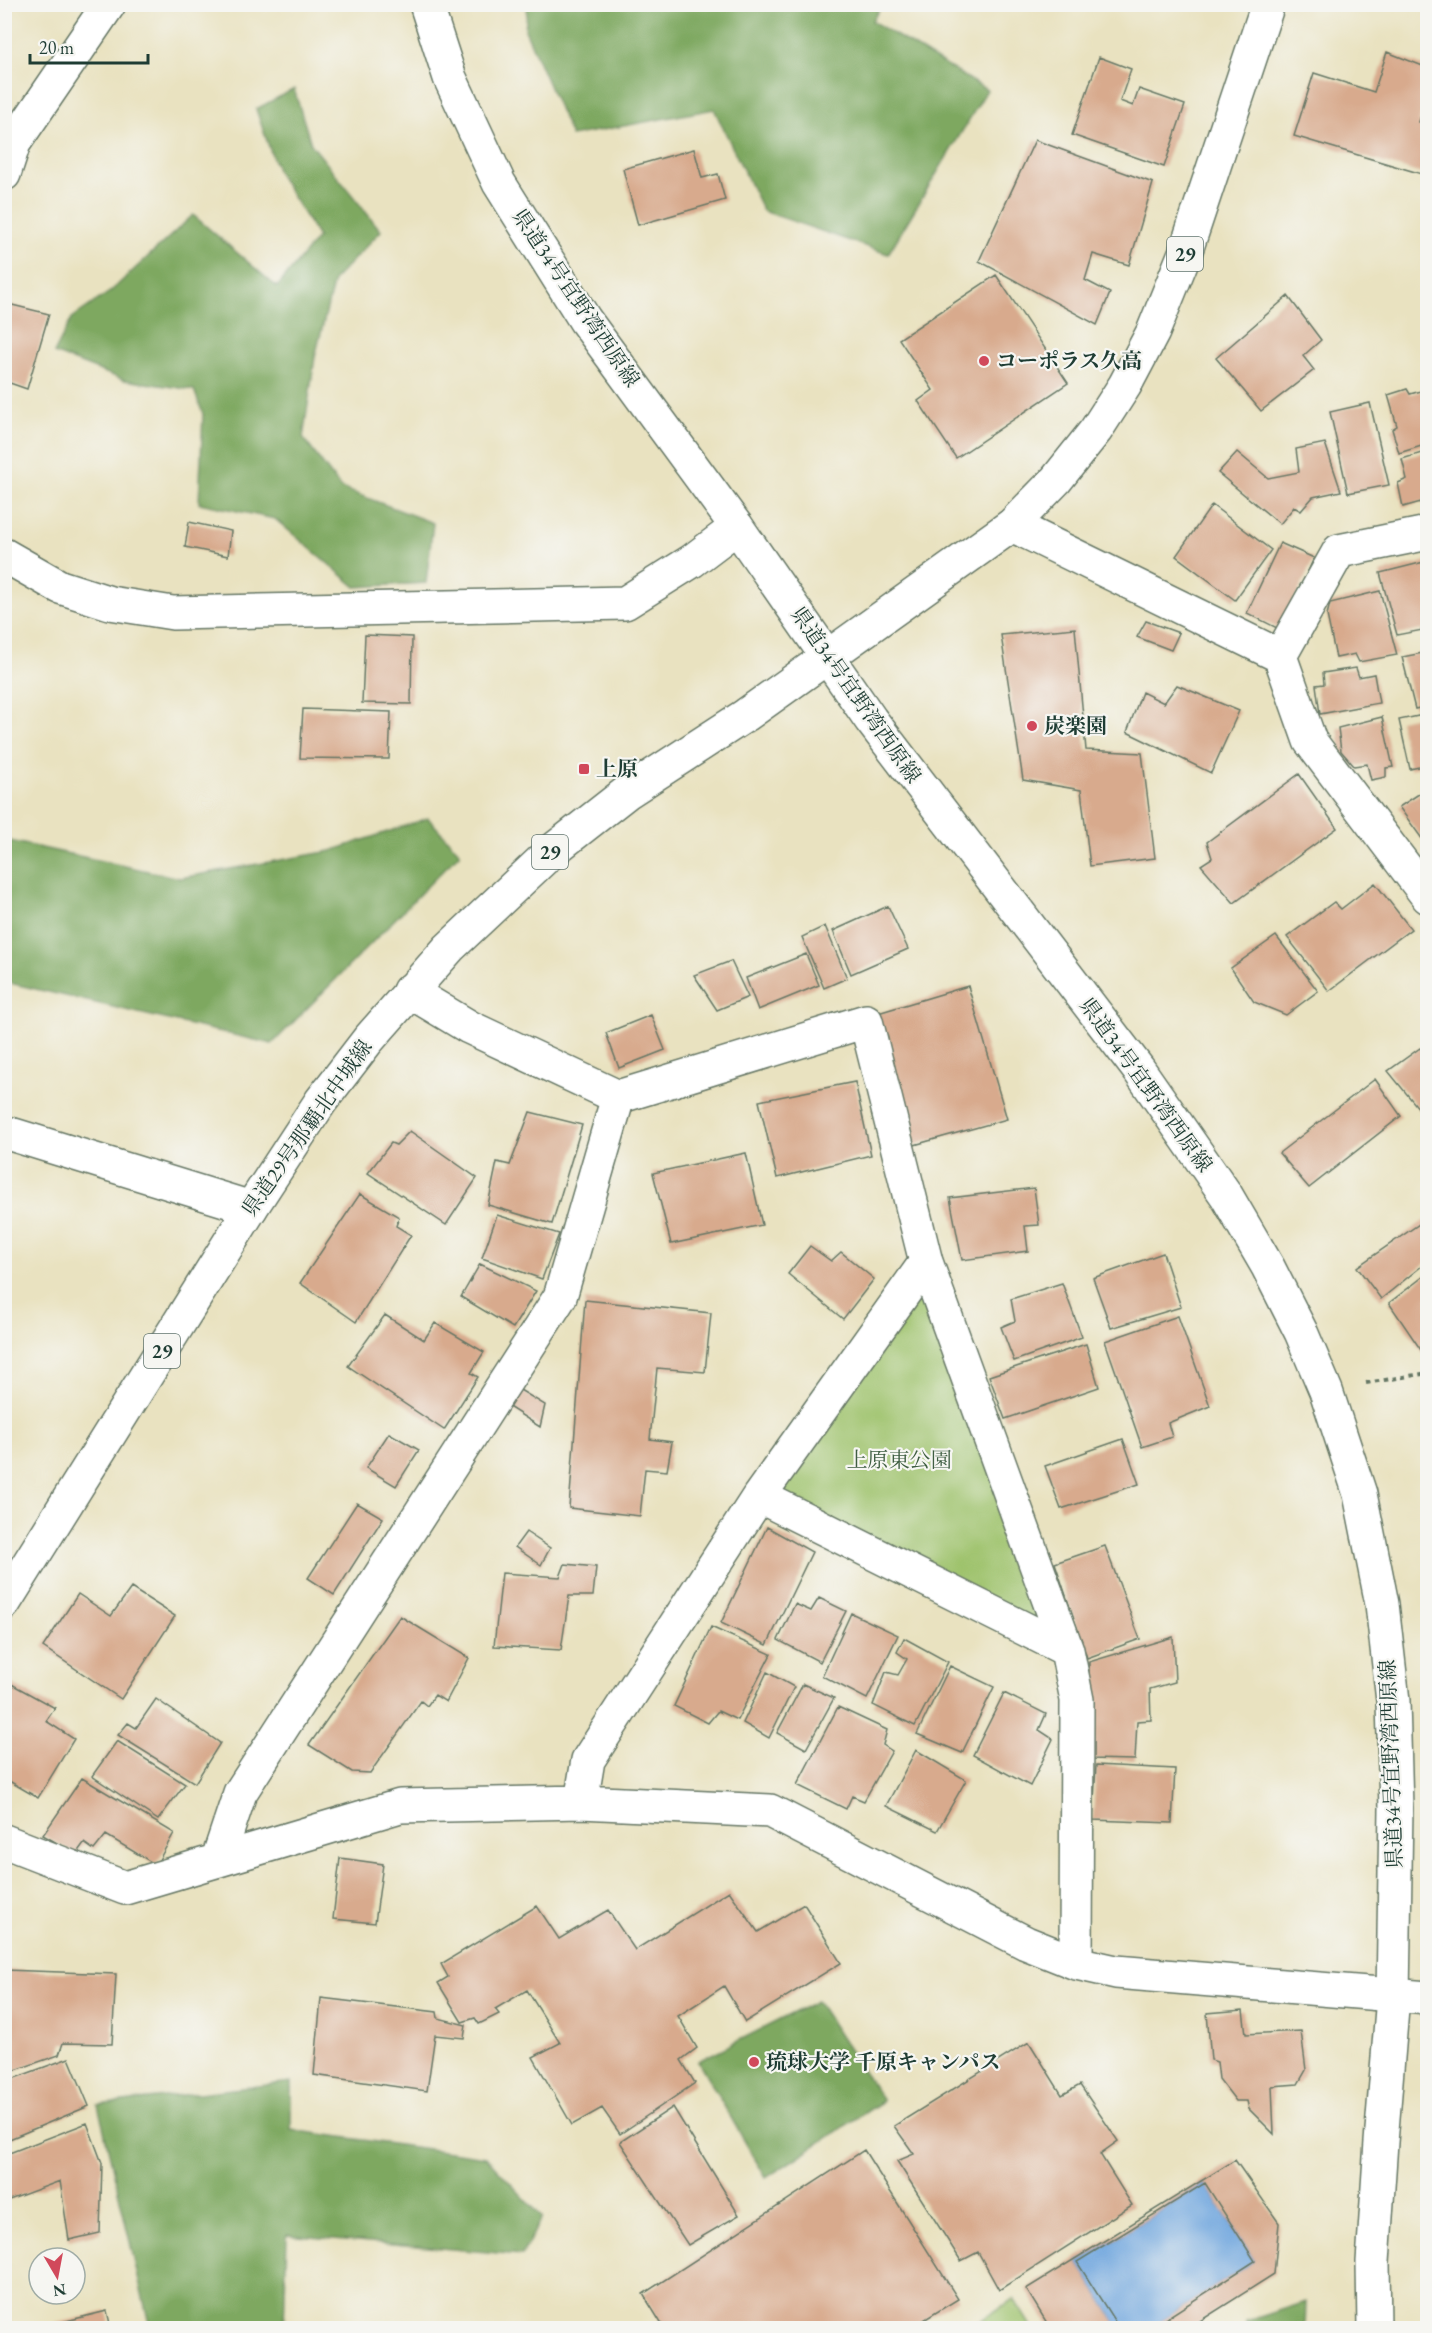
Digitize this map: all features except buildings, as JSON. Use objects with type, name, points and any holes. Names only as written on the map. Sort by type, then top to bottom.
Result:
[{"type":"street","points":[[4,174],[14,143],[109,4]]},
{"type":"street","name":"県道34号宜野湾西原線","points":[[426,4],[450,78],[500,183],[585,320],[737,527],[882,735],[1138,1070],[1226,1195],[1268,1267],[1326,1391],[1360,1494],[1382,1604],[1393,1701],[1396,1808],[1393,1997],[1373,2262],[1374,2328]]},
{"type":"street","name":"29","points":[[826,657],[1012,525],[1056,480],[1096,430],[1125,385],[1154,332],[1185,253],[1268,4]]},
{"type":"street","points":[[1012,525],[1280,656],[1310,741],[1428,897]]},
{"type":"street","points":[[4,555],[60,587],[110,603],[173,613],[625,603],[692,561],[737,527]]},
{"type":"street","points":[[1280,656],[1339,551],[1428,533]]},
{"type":"street","name":"県道29号那覇北中城線","points":[[4,1603],[251,1208],[321,1101],[409,991],[485,912],[552,851],[626,793],[746,715],[826,657]]},
{"type":"street","points":[[409,991],[469,1027],[618,1097],[866,1021],[926,1262],[1067,1650],[1077,1700],[1076,1963]]},
{"type":"street","points":[[218,1859],[240,1793],[560,1297],[618,1097]]},
{"type":"street","points":[[4,1132],[251,1208]]},
{"type":"street","points":[[581,1802],[588,1760],[759,1496],[926,1262]]},
{"type":"street","points":[[759,1496],[1067,1650]]},
{"type":"street","points":[[4,1841],[125,1888],[400,1806],[581,1802],[770,1811],[1026,1943],[1076,1963],[1116,1972],[1393,1997],[1428,1998]]},
{"type":"path","points":[[1366,1383],[1428,1373]]},
{"type":"green space","points":[[528,4],[882,5],[872,21],[987,90],[888,254],[763,211],[714,109],[571,136],[525,30]]},
{"type":"green space","points":[[294,89],[311,144],[381,231],[334,280],[315,357],[303,438],[341,488],[433,523],[426,583],[356,587],[275,519],[199,503],[203,414],[194,390],[124,380],[54,353],[72,318],[111,291],[193,215],[277,287],[318,237],[278,173],[256,109]]},
{"type":"green space","points":[[428,818],[460,853],[272,1044],[5,982],[5,840],[180,878],[331,851]]},
{"type":"green space","name":"上原東公園","points":[[926,1262],[1067,1650],[759,1496]]},
{"type":"green space","points":[[817,2001],[883,2101],[766,2178],[698,2061]]},
{"type":"green space","points":[[291,2082],[291,2130],[486,2157],[542,2217],[522,2255],[287,2235],[284,2328],[150,2328],[98,2105]]},
{"type":"green space","points":[[1014,2299],[1032,2328],[968,2328]]},
{"type":"green space","points":[[1306,2302],[1305,2328],[1247,2328],[1247,2321]]},
{"type":"water","points":[[1205,2183],[1255,2261],[1151,2328],[1119,2328],[1077,2262]]},
{"type":"place","name":"コーポラス久高","points":[[984,361]]},
{"type":"place","name":"炭楽園","points":[[1032,726]]},
{"type":"place","name":"上原","points":[[584,769]]},
{"type":"place","name":"琉球大学 千原キャンパス","points":[[754,2062]]}]
